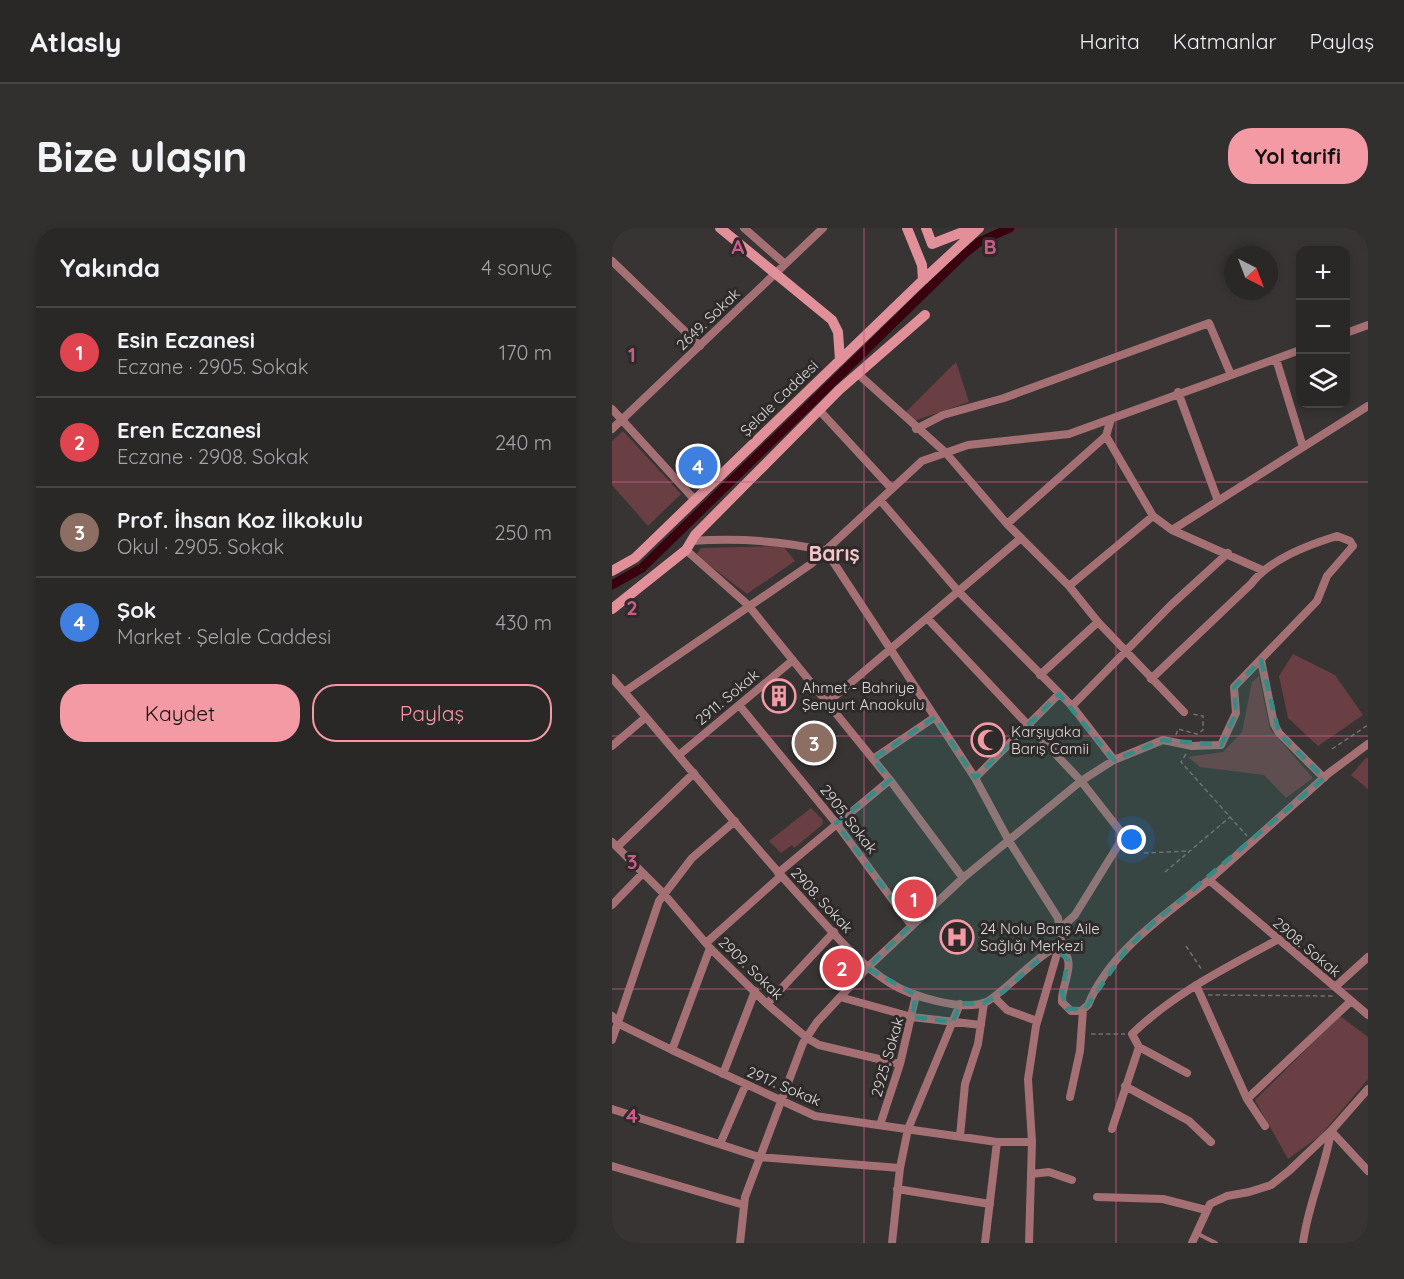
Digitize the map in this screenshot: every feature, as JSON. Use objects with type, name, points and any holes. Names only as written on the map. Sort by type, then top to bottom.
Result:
[{"type":"street","points":[[720,228],[832,320],[838,332],[840,360]]},
{"type":"street","points":[[744,228],[785,264]]},
{"type":"street","points":[[907,228],[922,265],[923,280]]},
{"type":"street","points":[[926,228],[932,244],[973,228]]},
{"type":"street","name":"Şelale Caddesi","points":[[612,572],[635,558],[979,228]]},
{"type":"street","name":"2649. Sokak","points":[[612,429],[623,421],[819,229]]},
{"type":"street","points":[[612,261],[700,346]]},
{"type":"street","points":[[612,609],[689,546],[820,411],[925,315]]},
{"type":"street","points":[[916,429],[943,415],[1004,398],[1209,323],[1231,375]]},
{"type":"street","points":[[1350,332],[1368,325]]},
{"type":"street","points":[[624,692],[811,564],[922,461],[968,445],[1069,434],[1178,392],[1296,352]]},
{"type":"street","points":[[1276,359],[1303,447]]},
{"type":"street","points":[[858,374],[916,429],[946,453],[1007,524],[1069,586],[1098,622],[1184,712]]},
{"type":"street","points":[[1178,392],[1218,501]]},
{"type":"street","points":[[1172,530],[1368,406]]},
{"type":"street","points":[[612,409],[695,500]]},
{"type":"street","points":[[820,411],[892,489]]},
{"type":"street","points":[[1007,524],[1106,436],[1111,419]]},
{"type":"street","points":[[1106,436],[1153,516],[1172,530],[1262,570]]},
{"type":"street","points":[[880,500],[958,591],[1072,706],[1114,760]]},
{"type":"street","points":[[1069,586],[1153,516]]},
{"type":"street","points":[[740,1243],[744,1205],[759,1156],[780,1100],[807,1038],[817,1022],[911,925],[963,878],[1081,781],[1114,760],[1163,740],[1192,746],[1221,745],[1236,713],[1234,687],[1317,601],[1327,576],[1353,546],[1344,536],[1337,536],[1262,570],[1251,584],[1151,679]]},
{"type":"street","points":[[827,703],[1021,538]]},
{"type":"street","points":[[689,546],[733,539],[786,542],[826,550],[975,778],[1009,841],[1058,918],[1059,950],[1037,1021],[1028,1079],[1032,1142],[1029,1243]]},
{"type":"street","points":[[689,546],[748,605],[890,780],[963,878]]},
{"type":"street","points":[[1072,706],[1171,605],[1228,553]]},
{"type":"street","points":[[927,618],[1081,781],[1121,832],[1122,839],[1075,915],[1060,929]]},
{"type":"street","points":[[1040,675],[1098,622]]},
{"type":"street","name":"2911. Sokak","points":[[679,755],[793,660]]},
{"type":"street","points":[[1261,660],[1274,724],[1278,733],[1324,778]]},
{"type":"street","name":"2908. Sokak","points":[[612,678],[780,874],[867,968],[916,995],[960,1004],[984,1003],[1018,980],[1042,954],[1051,948],[1059,950]]},
{"type":"street","points":[[975,778],[1059,694]]},
{"type":"street","name":"2905. Sokak","points":[[739,705],[836,823],[911,925]]},
{"type":"street","points":[[612,746],[646,717]]},
{"type":"street","points":[[873,759],[935,717]]},
{"type":"street","points":[[1070,1097],[1083,1010],[1126,950],[1150,926],[1209,880],[1324,778],[1368,744]]},
{"type":"street","points":[[615,844],[694,773]]},
{"type":"street","points":[[672,1050],[708,946],[780,874],[836,823],[890,780]]},
{"type":"street","points":[[612,1040],[659,901],[692,858],[735,821]]},
{"type":"street","name":"2909. Sokak","points":[[615,844],[664,894],[708,946],[767,1004],[807,1038],[819,1046],[900,1064]]},
{"type":"street","points":[[612,904],[643,873]]},
{"type":"street","name":"2908. Sokak","points":[[1209,880],[1368,1015]]},
{"type":"street","points":[[767,1004],[834,932]]},
{"type":"street","points":[[1187,1073],[1139,1047],[1132,1034],[1152,1015],[1196,985],[1277,940]]},
{"type":"street","points":[[1059,950],[1066,955],[1069,965],[1062,1002],[1071,1011],[1083,1010]]},
{"type":"street","points":[[1335,987],[1368,957]]},
{"type":"street","points":[[1196,985],[1247,1099],[1265,1126]]},
{"type":"street","points":[[723,1074],[755,991]]},
{"type":"street","name":"2925. Sokak","points":[[880,1125],[900,1064],[916,995]]},
{"type":"street","points":[[994,997],[1007,1010],[1037,1021]]},
{"type":"street","points":[[840,998],[912,1017],[981,1025]]},
{"type":"street","points":[[1247,1099],[1348,999]]},
{"type":"street","points":[[960,1136],[965,1084],[981,1025],[984,1003]]},
{"type":"street","points":[[891,1243],[900,1168],[908,1129],[960,1004]]},
{"type":"street","name":"2917. Sokak","points":[[612,1016],[619,1024],[815,1116],[997,1142],[1032,1142]]},
{"type":"street","points":[[1112,1129],[1139,1047]]},
{"type":"street","points":[[720,1144],[746,1084]]},
{"type":"street","points":[[1125,1086],[1189,1121],[1211,1142]]},
{"type":"street","points":[[1192,1243],[1210,1204],[1227,1196],[1271,1185],[1331,1131],[1368,1089]]},
{"type":"street","points":[[612,1109],[759,1156],[900,1168]]},
{"type":"street","points":[[1331,1131],[1368,1171]]},
{"type":"street","points":[[1303,1243],[1311,1203],[1327,1157],[1331,1131]]},
{"type":"street","points":[[985,1243],[997,1142]]},
{"type":"street","points":[[612,1166],[744,1205]]},
{"type":"street","points":[[1031,1174],[1049,1172],[1072,1180]]},
{"type":"street","points":[[897,1189],[990,1204]]},
{"type":"street","points":[[1097,1197],[1163,1200],[1206,1210]]},
{"type":"lane","points":[[1196,1233],[1216,1243]]},
{"type":"path","points":[[1174,741],[1178,729],[1197,734],[1203,730],[1203,716],[1184,712]]},
{"type":"path","points":[[1332,749],[1368,725]]},
{"type":"path","points":[[1192,746],[1181,762],[1251,841]]},
{"type":"path","points":[[1165,872],[1231,816]]},
{"type":"path","points":[[1144,852],[1191,851]]},
{"type":"path","points":[[1186,946],[1207,978]]},
{"type":"path","points":[[1201,995],[1348,999]]},
{"type":"path","points":[[1081,1034],[1132,1034]]},
{"type":"highlighted area","points":[[1261,660],[1279,733],[1324,778],[1150,926],[1126,950],[1085,1009],[1067,1009],[1062,993],[1068,960],[1053,947],[1003,992],[984,1003],[960,1004],[953,1022],[912,1017],[916,995],[867,968],[911,925],[836,823],[890,780],[873,759],[935,717],[975,778],[1059,694],[1114,760],[1163,740],[1221,745],[1236,713],[1234,687]]},
{"type":"shaded area","points":[[956,362],[969,402],[914,421],[905,413]]},
{"type":"shaded area","points":[[623,431],[681,494],[648,526],[612,485],[612,441]]},
{"type":"shaded area","points":[[783,546],[795,561],[747,594],[696,555],[701,548]]},
{"type":"shaded area","points":[[1293,654],[1335,675],[1363,715],[1318,746],[1288,718],[1279,676]]},
{"type":"shaded area","points":[[1259,676],[1270,729],[1313,778],[1286,798],[1264,775],[1200,767],[1188,757],[1223,752],[1242,732],[1252,682]]},
{"type":"shaded area","points":[[1368,758],[1368,789],[1351,775]]},
{"type":"shaded area","points":[[811,808],[823,820],[822,825],[794,848],[792,845],[781,853],[769,841]]},
{"type":"shaded area","points":[[1340,1016],[1368,1037],[1368,1079],[1321,1135],[1288,1159],[1255,1100]]},
{"type":"waterway","points":[[612,585],[642,568],[964,254],[979,242],[1010,228]]},
{"type":"place","name":"Şok","points":[[698,466]]},
{"type":"place","name":"Ahmet - Bahriye Şenyurt Anaokulu","points":[[779,696]]},
{"type":"place","name":"Karşıyaka Barış Camii","points":[[988,740]]},
{"type":"place","name":"Prof. İhsan Koz İlkokulu","points":[[814,743]]},
{"type":"place","name":"Esin Eczanesi","points":[[914,899]]},
{"type":"place","name":"24 Nolu Barış Aile Sağlığı Merkezi","points":[[957,937]]},
{"type":"place","name":"Eren Eczanesi","points":[[842,968]]},
{"type":"district","name":"Barış","points":[[834,553]]}]
